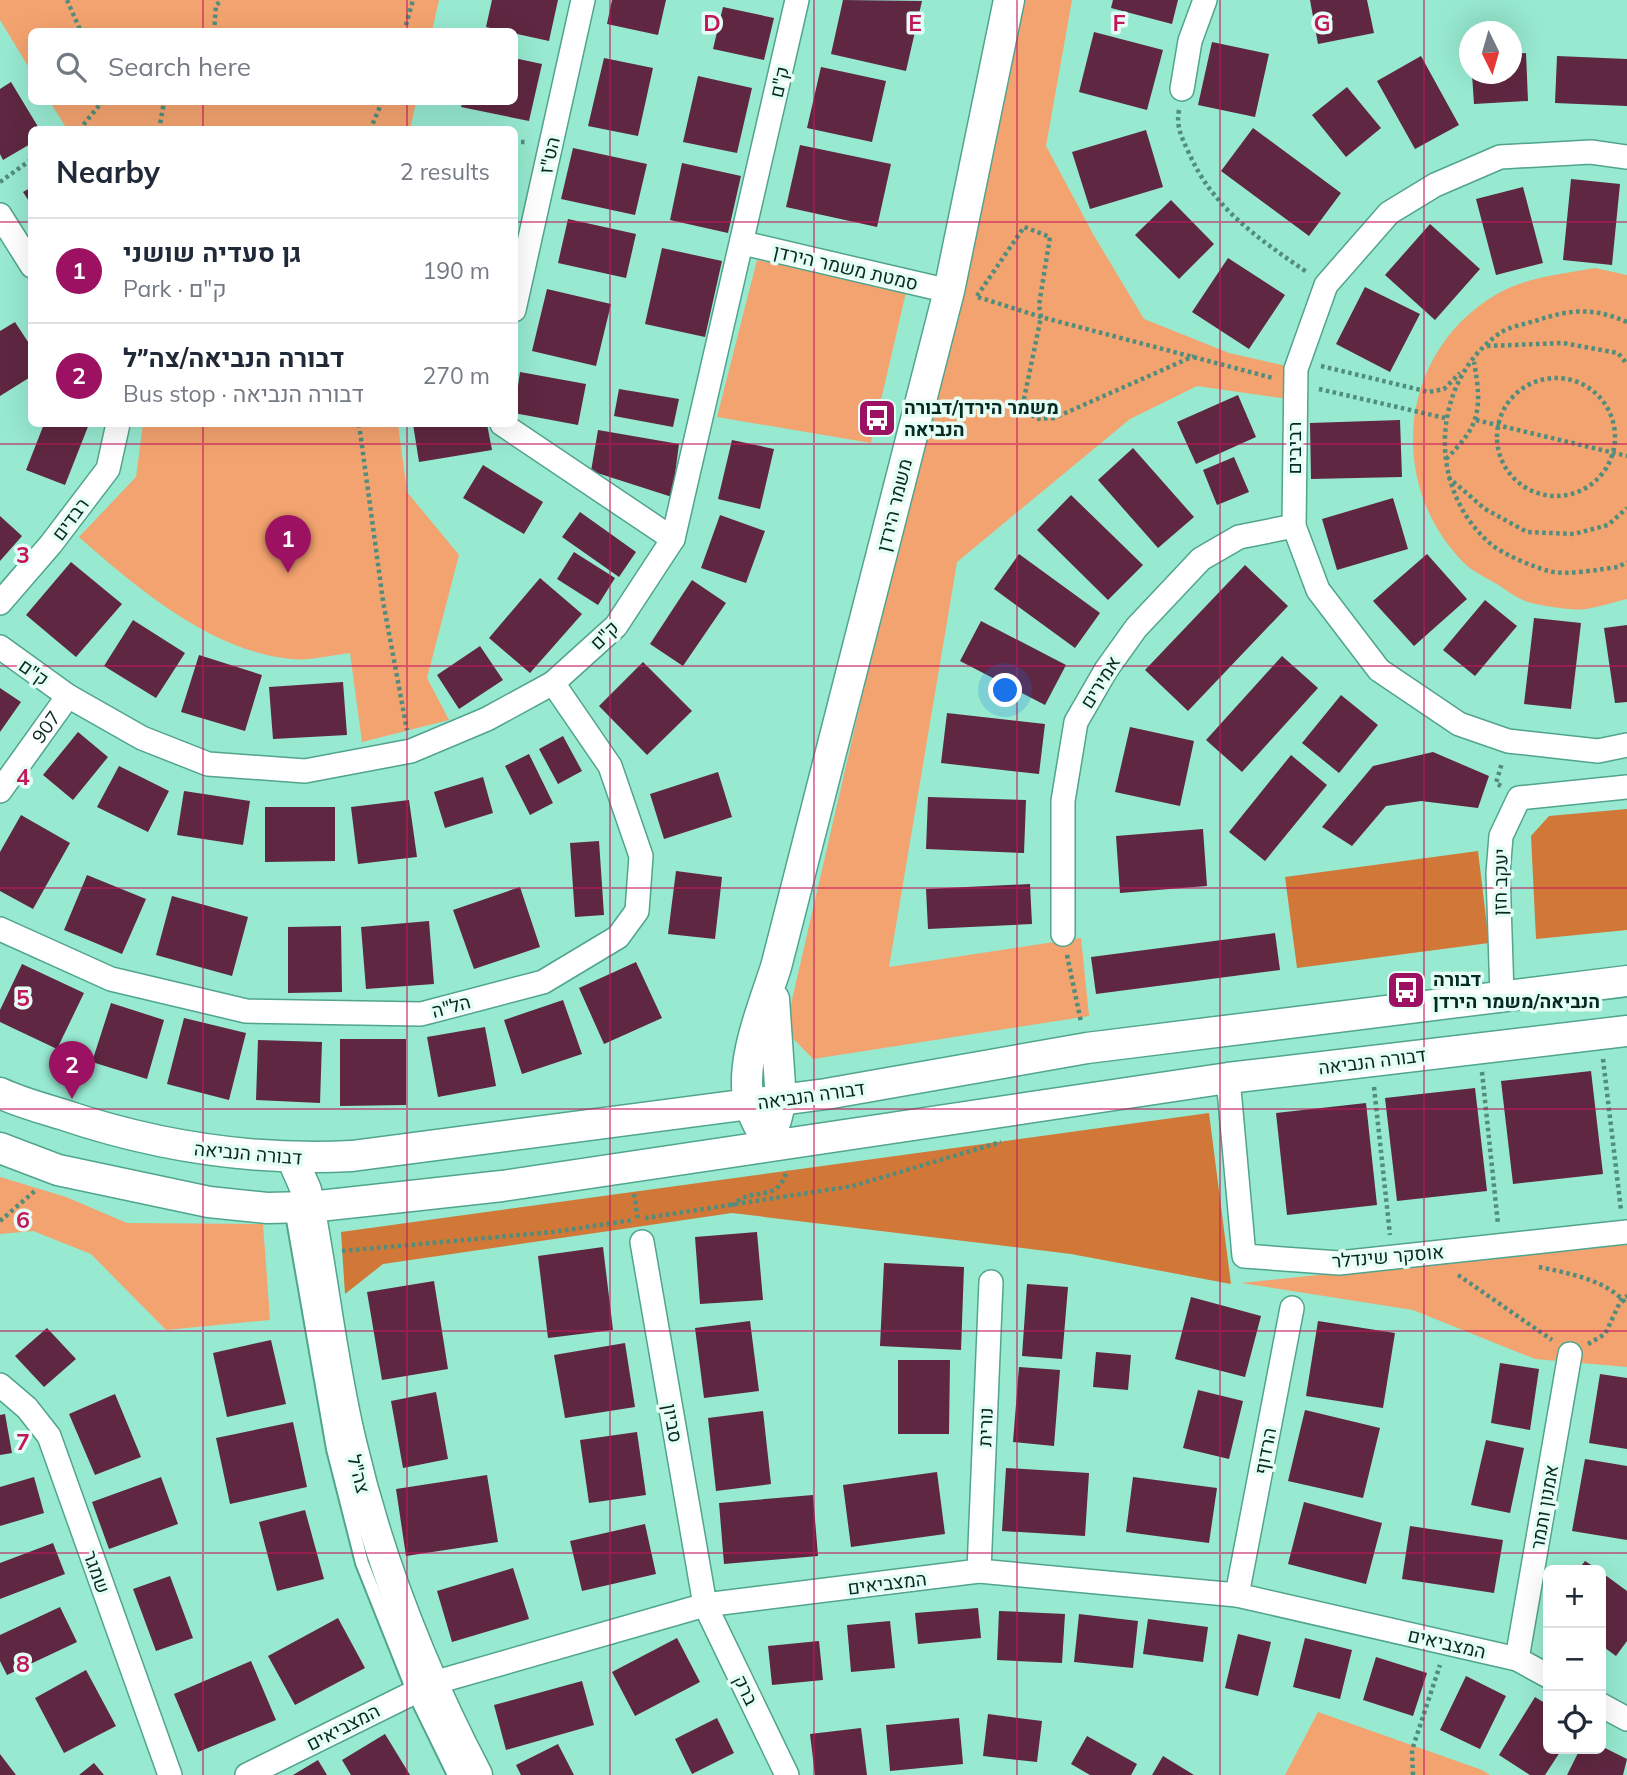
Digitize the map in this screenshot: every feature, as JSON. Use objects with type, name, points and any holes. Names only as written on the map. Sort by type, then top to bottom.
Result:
[{"type":"street","name":"הט\"ז","points":[[518,292],[583,0]]},
{"type":"street","name":"ק\"ם","points":[[0,647],[68,696],[142,738],[208,764],[305,771],[411,751],[487,719],[553,683],[616,626],[673,540],[797,0]]},
{"type":"street","name":"משמר הירדן","points":[[782,1143],[750,1104],[753,1045],[776,967],[949,290],[1009,0]]},
{"type":"street","points":[[1182,89],[1191,41],[1205,0]]},
{"type":"street","name":"רביבים","points":[[1627,158],[1591,152],[1500,157],[1435,185],[1389,213],[1326,285],[1294,383],[1294,526],[1318,590],[1379,670],[1459,724],[1508,741],[1598,751],[1627,744]]},
{"type":"street","points":[[0,215],[28,260]]},
{"type":"street","name":"סמטת משמר הירדן","points":[[743,243],[949,290]]},
{"type":"street","name":"רבדים","points":[[0,603],[51,544],[108,469],[117,427]]},
{"type":"street","points":[[506,427],[673,540]]},
{"type":"street","name":"אמירים","points":[[1063,934],[1063,801],[1076,722],[1106,670],[1136,628],[1201,559],[1239,537],[1294,526]]},
{"type":"street","name":"הל\"ה","points":[[0,929],[111,979],[246,1011],[421,1014],[543,982],[618,937],[637,911],[641,856],[610,766],[553,683]]},
{"type":"street","name":"907","points":[[0,791],[68,696]]},
{"type":"street","name":"יעקב חזן","points":[[1502,995],[1498,873],[1500,836],[1519,798],[1627,788]]},
{"type":"street","name":"משמר הירדן","points":[[776,967],[774,999],[782,1143]]},
{"type":"street","name":"דבורה הנביאה","points":[[0,1093],[116,1133],[188,1148],[292,1158],[352,1156],[781,1100],[1087,1048],[1627,981]]},
{"type":"street","name":"דבורה הנביאה","points":[[0,1148],[58,1170],[209,1202],[300,1208],[502,1186],[1228,1078],[1627,1031]]},
{"type":"street","name":"אוסקר שינדלר","points":[[1228,1078],[1244,1255],[1339,1263],[1625,1232]]},
{"type":"street","name":"צה\"ל","points":[[292,1158],[303,1181],[300,1208],[350,1440],[383,1560],[423,1687],[477,1775]]},
{"type":"street","name":"סביון","points":[[642,1241],[705,1605]]},
{"type":"street","name":"נורית","points":[[979,1571],[991,1282]]},
{"type":"street","name":"הרדוף","points":[[1237,1595],[1292,1308]]},
{"type":"street","name":"אמנון ותמר","points":[[1517,1659],[1570,1354]]},
{"type":"street","name":"שמגר","points":[[0,1385],[27,1408],[49,1436],[170,1775]]},
{"type":"street","name":"המצביאים","points":[[247,1775],[423,1687],[705,1605],[979,1571],[1237,1595],[1517,1659],[1543,1673]]},
{"type":"street","name":"ברק","points":[[705,1605],[787,1775]]},
{"type":"street","points":[[1606,1708],[1627,1719]]},
{"type":"lane","name":"צה\"ל","points":[[423,1687],[454,1775]]},
{"type":"path","points":[[67,0],[79,28]]},
{"type":"path","points":[[214,28],[216,5],[222,0]]},
{"type":"path","points":[[405,28],[413,0]]},
{"type":"path","points":[[1182,89],[1176,124],[1200,179],[1245,229],[1326,285]]},
{"type":"path","points":[[82,126],[100,105]]},
{"type":"path","points":[[160,126],[163,105]]},
{"type":"path","points":[[372,126],[381,105]]},
{"type":"path","points":[[0,182],[28,162]]},
{"type":"path","points":[[978,296],[1024,228],[1050,237],[1039,305],[1041,317],[1024,399],[1035,419],[1054,418],[1194,356]]},
{"type":"path","points":[[974,310],[983,270]]},
{"type":"path","points":[[949,290],[978,296],[1041,317],[1294,383]]},
{"type":"path","points":[[1299,361],[1429,392],[1444,389],[1501,332],[1566,310],[1605,313],[1627,322]]},
{"type":"path","points":[[1487,345],[1563,343],[1618,353],[1627,364]]},
{"type":"path","points":[[1446,459],[1469,437],[1476,419],[1481,400],[1474,361]]},
{"type":"path","points":[[1463,370],[1445,418],[1447,477],[1463,513],[1493,546],[1551,572],[1618,567],[1627,562]]},
{"type":"path","points":[[1545,378],[1576,380],[1597,393],[1613,416],[1611,453],[1606,470],[1585,490],[1567,496],[1546,496],[1529,491],[1512,479],[1499,458],[1495,437],[1515,392],[1525,385],[1545,378]]},
{"type":"path","points":[[1342,394],[1445,418]]},
{"type":"path","points":[[1476,419],[1499,428],[1627,456]]},
{"type":"path","points":[[359,427],[383,601],[411,751]]},
{"type":"path","points":[[1447,477],[1485,509],[1527,532],[1574,534],[1608,525],[1627,508]]},
{"type":"path","points":[[1063,934],[1087,1048]]},
{"type":"path","points":[[1603,1057],[1625,1232]]},
{"type":"path","points":[[1482,1071],[1501,1245]]},
{"type":"path","points":[[1374,1084],[1392,1257]]},
{"type":"path","points":[[731,1206],[741,1199],[776,1191],[783,1184],[782,1143]]},
{"type":"path","points":[[629,1166],[642,1241]]},
{"type":"path","points":[[0,1221],[58,1170]]},
{"type":"path","points":[[1538,1266],[1580,1276],[1624,1297],[1627,1305]]},
{"type":"path","points":[[1469,1272],[1455,1272],[1570,1354],[1605,1334],[1624,1297]]},
{"type":"path","points":[[1413,1775],[1412,1750],[1448,1643]]},
{"type":"shaded area","points":[[0,0],[439,0],[433,28],[28,28],[28,66],[0,20]]},
{"type":"shaded area","points":[[1023,0],[1072,0],[1046,146],[1093,234],[1144,319],[1229,353],[1291,367],[1288,399],[1197,386],[1130,419],[957,562],[889,967],[1081,938],[1089,1016],[813,1059],[785,1030]]},
{"type":"shaded area","points":[[52,105],[415,105],[411,126],[65,126]]},
{"type":"shaded area","points":[[757,260],[907,288],[871,443],[717,417]]},
{"type":"shaded area","points":[[1595,268],[1627,275],[1627,599],[1591,608],[1573,609],[1523,600],[1464,563],[1439,531],[1422,495],[1414,458],[1414,420],[1423,383],[1439,349],[1464,319],[1508,288],[1545,277]]},
{"type":"shaded area","points":[[143,427],[398,427],[407,492],[459,555],[427,678],[449,720],[362,742],[350,653],[313,659],[291,659],[261,654],[204,631],[126,577],[79,537],[136,477]]},
{"type":"shaded area","points":[[1627,809],[1627,930],[1536,939],[1531,836],[1549,816]]},
{"type":"shaded area","points":[[1478,851],[1489,943],[1297,968],[1285,877]]},
{"type":"shaded area","points":[[1209,1113],[1231,1284],[1071,1254],[732,1213],[383,1264],[345,1294],[341,1232]]},
{"type":"shaded area","points":[[0,1177],[66,1197],[127,1223],[263,1224],[270,1320],[166,1330],[91,1254],[33,1231],[0,1234]]},
{"type":"shaded area","points":[[1627,1243],[1627,1367],[1535,1359],[1413,1310],[1241,1283]]},
{"type":"shaded area","points":[[1318,1712],[1482,1770],[1490,1775],[1285,1775]]},
{"type":"building","points":[[492,0],[558,0],[549,41],[518,34],[518,28],[486,27]]},
{"type":"building","points":[[612,0],[666,0],[658,35],[607,24]]},
{"type":"building","points":[[843,0],[922,1],[906,71],[831,54]]},
{"type":"building","points":[[1113,0],[1178,0],[1172,24],[1111,8]]},
{"type":"building","points":[[1310,0],[1367,0],[1374,33],[1318,44]]},
{"type":"building","points":[[723,7],[774,18],[764,60],[713,49]]},
{"type":"building","points":[[1094,32],[1163,50],[1147,110],[1079,92]]},
{"type":"building","points":[[1212,42],[1269,54],[1255,117],[1198,105]]},
{"type":"building","points":[[1522,53],[1526,53],[1528,101],[1474,104],[1473,84],[1522,84]]},
{"type":"building","points":[[1421,56],[1459,125],[1415,149],[1377,81]]},
{"type":"building","points":[[1557,56],[1627,59],[1627,106],[1555,103]]},
{"type":"building","points":[[604,58],[653,68],[638,136],[588,126]]},
{"type":"building","points":[[518,59],[542,64],[529,121],[461,107],[518,105]]},
{"type":"building","points":[[821,67],[886,81],[872,142],[807,128]]},
{"type":"building","points":[[698,76],[752,88],[737,153],[683,142]]},
{"type":"building","points":[[11,82],[38,126],[28,126],[28,145],[3,160],[0,154],[0,89]]},
{"type":"building","points":[[1347,87],[1381,128],[1346,157],[1312,115]]},
{"type":"building","points":[[1253,128],[1341,193],[1309,236],[1221,171]]},
{"type":"building","points":[[1146,130],[1163,187],[1090,209],[1072,152]]},
{"type":"building","points":[[800,145],[891,164],[877,227],[786,207]]},
{"type":"building","points":[[573,148],[647,164],[635,215],[561,199]]},
{"type":"building","points":[[682,163],[741,176],[728,233],[670,220]]},
{"type":"building","points":[[1571,179],[1620,184],[1612,265],[1563,260]]},
{"type":"building","points":[[1523,187],[1543,263],[1496,275],[1476,199]]},
{"type":"building","points":[[1171,200],[1214,244],[1179,279],[1135,235]]},
{"type":"building","points":[[568,219],[636,234],[626,278],[558,263]]},
{"type":"building","points":[[1430,224],[1480,269],[1435,320],[1385,275]]},
{"type":"building","points":[[662,248],[722,261],[705,337],[645,324]]},
{"type":"building","points":[[1228,258],[1285,295],[1249,349],[1192,312]]},
{"type":"building","points":[[1365,287],[1420,314],[1390,372],[1336,344]]},
{"type":"building","points":[[547,289],[611,304],[596,366],[532,351]]},
{"type":"building","points":[[15,322],[28,342],[28,378],[0,396],[0,331]]},
{"type":"building","points":[[520,372],[586,384],[578,425],[518,414]]},
{"type":"building","points":[[619,389],[679,399],[673,427],[614,416]]},
{"type":"building","points":[[1238,395],[1256,437],[1196,464],[1177,422]]},
{"type":"building","points":[[1400,420],[1402,477],[1311,479],[1310,423]]},
{"type":"building","points":[[43,427],[88,427],[65,485],[26,470]]},
{"type":"building","points":[[413,427],[488,427],[492,450],[419,462]]},
{"type":"building","points":[[598,430],[679,444],[672,497],[591,471]]},
{"type":"building","points":[[732,440],[774,449],[760,509],[718,499]]},
{"type":"building","points":[[1133,448],[1194,517],[1158,548],[1098,480]]},
{"type":"building","points":[[1234,457],[1249,492],[1217,505],[1203,470]]},
{"type":"building","points":[[483,465],[543,502],[524,534],[463,498]]},
{"type":"building","points":[[1071,495],[1143,565],[1108,600],[1037,530]]},
{"type":"building","points":[[1393,498],[1408,549],[1337,570],[1322,519]]},
{"type":"building","points":[[580,512],[636,552],[619,577],[562,537]]},
{"type":"building","points":[[720,515],[765,531],[746,583],[701,568]]},
{"type":"building","points":[[0,516],[22,536],[0,561]]},
{"type":"building","points":[[574,552],[615,578],[598,605],[557,579]]},
{"type":"building","points":[[1019,554],[1100,613],[1075,648],[994,589]]},
{"type":"building","points":[[1427,554],[1467,599],[1414,646],[1373,601]]},
{"type":"building","points":[[71,562],[122,604],[76,657],[26,615]]},
{"type":"building","points":[[1245,565],[1288,606],[1188,711],[1145,670]]},
{"type":"building","points":[[540,578],[582,614],[530,673],[489,638]]},
{"type":"building","points":[[692,580],[726,603],[683,666],[650,644]]},
{"type":"building","points":[[1485,600],[1517,626],[1475,676],[1443,650]]},
{"type":"building","points":[[1534,618],[1581,623],[1571,709],[1524,704]]},
{"type":"building","points":[[133,620],[185,653],[156,698],[104,666]]},
{"type":"building","points":[[981,621],[1066,665],[1045,705],[960,661]]},
{"type":"building","points":[[1627,625],[1627,702],[1615,703],[1604,628]]},
{"type":"building","points":[[480,646],[503,680],[459,709],[437,675]]},
{"type":"building","points":[[199,655],[262,675],[245,731],[181,712]]},
{"type":"building","points":[[1282,656],[1318,688],[1242,772],[1206,740]]},
{"type":"building","points":[[643,662],[692,711],[647,755],[599,706]]},
{"type":"building","points":[[343,682],[347,735],[273,739],[269,687]]},
{"type":"building","points":[[0,688],[21,702],[0,732]]},
{"type":"building","points":[[1341,695],[1378,725],[1339,773],[1302,743]]},
{"type":"building","points":[[947,713],[1045,724],[1039,774],[941,763]]},
{"type":"building","points":[[1130,727],[1194,741],[1180,806],[1115,792]]},
{"type":"building","points":[[78,732],[108,757],[73,800],[43,775]]},
{"type":"building","points":[[563,736],[582,771],[558,784],[539,749]]},
{"type":"building","points":[[1433,752],[1489,776],[1478,808],[1421,801],[1386,806],[1352,846],[1322,827],[1373,766]]},
{"type":"building","points":[[529,754],[553,803],[530,815],[505,766]]},
{"type":"building","points":[[1291,755],[1327,785],[1265,861],[1229,832]]},
{"type":"building","points":[[119,766],[169,791],[148,832],[97,807]]},
{"type":"building","points":[[718,772],[732,817],[664,839],[650,794]]},
{"type":"building","points":[[483,777],[493,813],[445,828],[434,792]]},
{"type":"building","points":[[184,791],[250,801],[243,845],[177,835]]},
{"type":"building","points":[[928,797],[1026,800],[1024,853],[926,849]]},
{"type":"building","points":[[409,800],[417,857],[358,864],[351,807]]},
{"type":"building","points":[[265,807],[335,807],[335,861],[265,862]]},
{"type":"building","points":[[21,815],[70,843],[33,909],[0,891],[0,852]]},
{"type":"building","points":[[1203,829],[1207,886],[1120,893],[1116,836]]},
{"type":"building","points":[[599,841],[604,915],[575,917],[570,843]]},
{"type":"building","points":[[676,871],[722,877],[715,939],[668,934]]},
{"type":"building","points":[[87,875],[146,899],[122,954],[64,930]]},
{"type":"building","points":[[1030,884],[1032,924],[928,929],[926,889]]},
{"type":"building","points":[[520,887],[540,947],[474,969],[453,910]]},
{"type":"building","points":[[172,896],[248,917],[232,976],[156,955]]},
{"type":"building","points":[[429,921],[434,984],[366,989],[361,927]]},
{"type":"building","points":[[341,926],[342,992],[288,993],[288,927]]},
{"type":"building","points":[[1275,933],[1280,970],[1096,994],[1091,957]]},
{"type":"building","points":[[636,962],[662,1018],[604,1044],[579,988]]},
{"type":"building","points":[[22,964],[84,993],[57,1049],[0,1022],[0,1010]]},
{"type":"building","points":[[563,1000],[582,1054],[522,1074],[504,1020]]},
{"type":"building","points":[[111,1003],[164,1020],[147,1079],[92,1062]]},
{"type":"building","points":[[184,1018],[246,1033],[229,1100],[167,1084]]},
{"type":"building","points":[[485,1027],[496,1086],[438,1097],[427,1037]]},
{"type":"building","points":[[340,1039],[406,1039],[406,1105],[340,1106]]},
{"type":"building","points":[[258,1040],[322,1042],[320,1103],[256,1100]]},
{"type":"building","points":[[1591,1071],[1603,1174],[1513,1184],[1501,1081]]},
{"type":"building","points":[[1475,1088],[1487,1191],[1397,1201],[1385,1098]]},
{"type":"building","points":[[1366,1103],[1377,1205],[1287,1215],[1276,1113]]},
{"type":"building","points":[[757,1232],[763,1300],[700,1304],[695,1237]]},
{"type":"building","points":[[603,1247],[613,1330],[548,1338],[538,1256]]},
{"type":"building","points":[[884,1263],[964,1267],[961,1350],[880,1346]]},
{"type":"building","points":[[434,1281],[448,1369],[382,1380],[367,1292]]},
{"type":"building","points":[[1027,1284],[1068,1287],[1062,1359],[1022,1356]]},
{"type":"building","points":[[1191,1297],[1261,1316],[1245,1377],[1175,1359]]},
{"type":"building","points":[[750,1321],[759,1391],[704,1398],[695,1328]]},
{"type":"building","points":[[1318,1321],[1395,1333],[1383,1408],[1306,1396]]},
{"type":"building","points":[[47,1328],[76,1359],[44,1387],[15,1356]]},
{"type":"building","points":[[271,1340],[286,1404],[227,1417],[213,1353]]},
{"type":"building","points":[[625,1343],[635,1407],[565,1418],[554,1355]]},
{"type":"building","points":[[1096,1352],[1131,1355],[1128,1390],[1093,1387]]},
{"type":"building","points":[[898,1360],[950,1360],[949,1434],[898,1434]]},
{"type":"building","points":[[1500,1363],[1539,1369],[1530,1430],[1491,1423]]},
{"type":"building","points":[[1019,1367],[1060,1370],[1054,1446],[1013,1442]]},
{"type":"building","points":[[1600,1374],[1627,1378],[1627,1449],[1589,1443]]},
{"type":"building","points":[[1198,1390],[1243,1401],[1229,1459],[1183,1448]]},
{"type":"building","points":[[436,1392],[448,1459],[403,1468],[391,1401]]},
{"type":"building","points":[[115,1394],[141,1457],[95,1475],[69,1414]]},
{"type":"building","points":[[1305,1410],[1380,1428],[1363,1498],[1288,1481]]},
{"type":"building","points":[[763,1411],[771,1484],[716,1491],[708,1418]]},
{"type":"building","points":[[5,1414],[12,1453],[0,1455],[0,1415]]},
{"type":"building","points":[[293,1422],[307,1487],[230,1504],[216,1438]]},
{"type":"building","points":[[637,1432],[646,1495],[589,1503],[580,1440]]},
{"type":"building","points":[[1486,1440],[1524,1448],[1510,1513],[1471,1505]]},
{"type":"building","points":[[1585,1459],[1627,1466],[1627,1540],[1572,1531]]},
{"type":"building","points":[[1006,1468],[1089,1473],[1085,1536],[1002,1531]]},
{"type":"building","points":[[937,1472],[945,1534],[851,1547],[843,1485]]},
{"type":"building","points":[[487,1475],[498,1542],[406,1556],[396,1489]]},
{"type":"building","points":[[34,1477],[44,1513],[0,1526],[0,1487]]},
{"type":"building","points":[[161,1477],[178,1524],[109,1549],[92,1502]]},
{"type":"building","points":[[1133,1477],[1217,1488],[1209,1543],[1126,1532]]},
{"type":"building","points":[[813,1495],[818,1556],[724,1564],[719,1503]]},
{"type":"building","points":[[1304,1502],[1382,1523],[1366,1584],[1288,1564]]},
{"type":"building","points":[[305,1510],[324,1579],[277,1591],[259,1522]]},
{"type":"building","points":[[645,1524],[656,1574],[582,1591],[570,1541]]},
{"type":"building","points":[[1410,1526],[1503,1540],[1494,1593],[1402,1579]]},
{"type":"building","points":[[53,1543],[65,1574],[0,1599],[0,1563]]},
{"type":"building","points":[[513,1568],[529,1619],[452,1642],[437,1591]]},
{"type":"building","points":[[170,1576],[193,1638],[156,1651],[133,1589]]},
{"type":"building","points":[[1606,1576],[1627,1591],[1627,1641],[1616,1656],[1606,1649]]},
{"type":"building","points":[[60,1607],[77,1642],[7,1675],[0,1661],[0,1635]]},
{"type":"building","points":[[978,1608],[981,1638],[918,1644],[915,1613]]},
{"type":"building","points":[[999,1611],[1065,1614],[1062,1663],[997,1660]]},
{"type":"building","points":[[1079,1614],[1138,1621],[1133,1668],[1074,1662]]},
{"type":"building","points":[[338,1618],[365,1668],[295,1705],[268,1656]]},
{"type":"building","points":[[1148,1619],[1208,1627],[1203,1662],[1143,1654]]},
{"type":"building","points":[[890,1621],[895,1668],[851,1672],[847,1625]]},
{"type":"building","points":[[1238,1634],[1271,1642],[1258,1696],[1225,1688]]},
{"type":"building","points":[[677,1638],[700,1682],[635,1716],[612,1672]]},
{"type":"building","points":[[1305,1638],[1352,1650],[1340,1699],[1293,1687]]},
{"type":"building","points":[[819,1641],[823,1680],[772,1685],[768,1646]]},
{"type":"building","points":[[1376,1657],[1427,1673],[1413,1716],[1363,1700]]},
{"type":"building","points":[[251,1661],[276,1720],[198,1752],[174,1694]]},
{"type":"building","points":[[86,1670],[116,1726],[64,1753],[35,1698]]},
{"type":"building","points":[[1466,1676],[1506,1696],[1480,1749],[1440,1730]]},
{"type":"building","points":[[582,1681],[594,1725],[506,1750],[494,1705]]},
{"type":"building","points":[[1535,1697],[1543,1702],[1543,1754],[1559,1754],[1545,1775],[1530,1775],[1499,1755]]},
{"type":"building","points":[[988,1714],[1042,1721],[1037,1762],[983,1756]]},
{"type":"building","points":[[717,1718],[734,1753],[692,1774],[675,1739]]},
{"type":"building","points":[[959,1718],[963,1764],[890,1771],[886,1725]]},
{"type":"building","points":[[861,1728],[867,1775],[815,1775],[810,1734]]},
{"type":"building","points":[[385,1734],[410,1775],[351,1775],[342,1760]]},
{"type":"building","points":[[1087,1736],[1137,1764],[1131,1775],[1090,1775],[1071,1764]]},
{"type":"building","points":[[558,1744],[574,1775],[521,1775],[516,1765]]},
{"type":"building","points":[[1606,1748],[1627,1759],[1623,1775],[1567,1775],[1578,1754],[1606,1754]]},
{"type":"building","points":[[0,1754],[16,1775],[0,1775]]},
{"type":"building","points":[[1163,1756],[1194,1775],[1152,1775]]},
{"type":"building","points":[[318,1760],[327,1775],[293,1775]]},
{"type":"building","points":[[94,1763],[104,1775],[79,1775]]},
{"type":"place","name":"משמר הירדן/דבורה הנביאה","points":[[877,418]]},
{"type":"place","name":"גן סעדיה שושני","points":[[288,573]]},
{"type":"place","name":"דבורה הנביאה/משמר הירדן","points":[[1406,990]]},
{"type":"place","name":"דבורה הנביאה/צה״ל","points":[[72,1099]]}]
